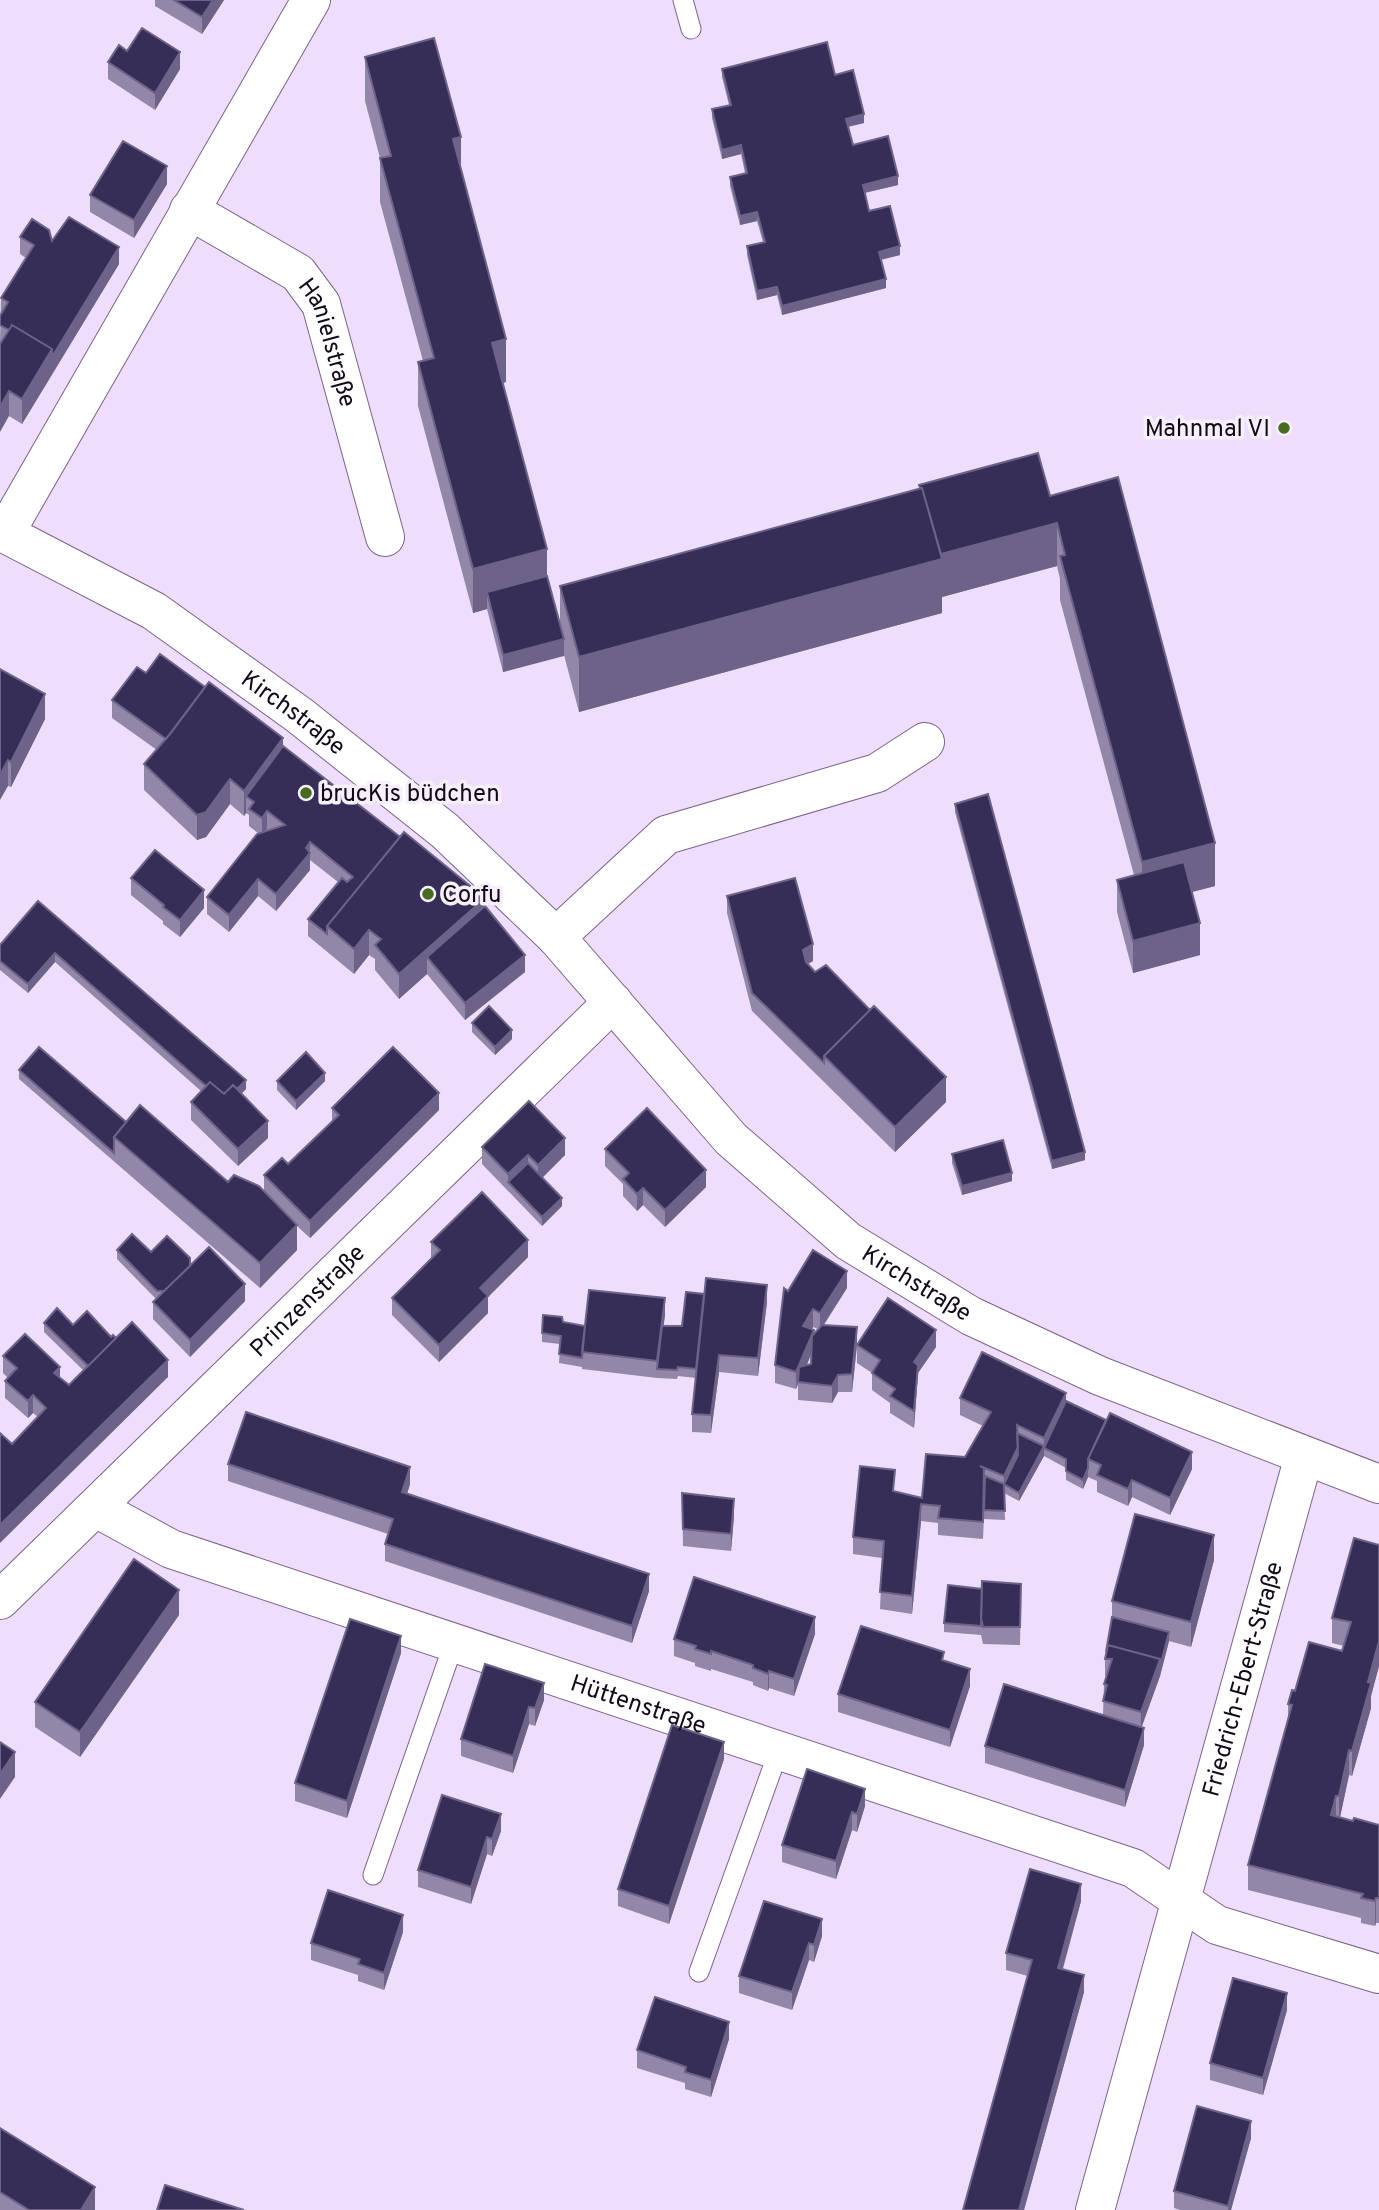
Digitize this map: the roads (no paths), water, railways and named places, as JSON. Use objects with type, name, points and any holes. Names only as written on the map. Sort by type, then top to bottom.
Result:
[{"type":"street","points":[[2,532],[311,0]]},
{"type":"street","name":"Hanielstraße","points":[[189,210],[298,273],[321,304],[385,537]]},
{"type":"street","name":"Kirchstraße","points":[[2,532],[154,611],[288,707],[445,831],[556,937],[731,1139],[848,1241],[971,1316],[1100,1376],[1379,1484]]},
{"type":"street","points":[[556,937],[666,835],[877,773],[925,742]]},
{"type":"street","name":"Prinzenstraße","points":[[0,1600],[613,1002]]},
{"type":"street","name":"Friedrich-Ebert-Straße","points":[[1095,2210],[1304,1457]]},
{"type":"street","name":"Hüttenstraße","points":[[96,1508],[171,1549],[1133,1868],[1180,1901]]},
{"type":"street","points":[[1180,1901],[1217,1925],[1379,1974]]},
{"type":"lane","points":[[683,0],[691,29]]},
{"type":"lane","points":[[373,1875],[454,1643]]},
{"type":"lane","points":[[699,1972],[779,1750]]},
{"type":"place","name":"Mahnmal VI","points":[[1284,428]]},
{"type":"place","name":"brucKis büdchen","points":[[306,793]]},
{"type":"place","name":"Corfu","points":[[428,894]]}]
